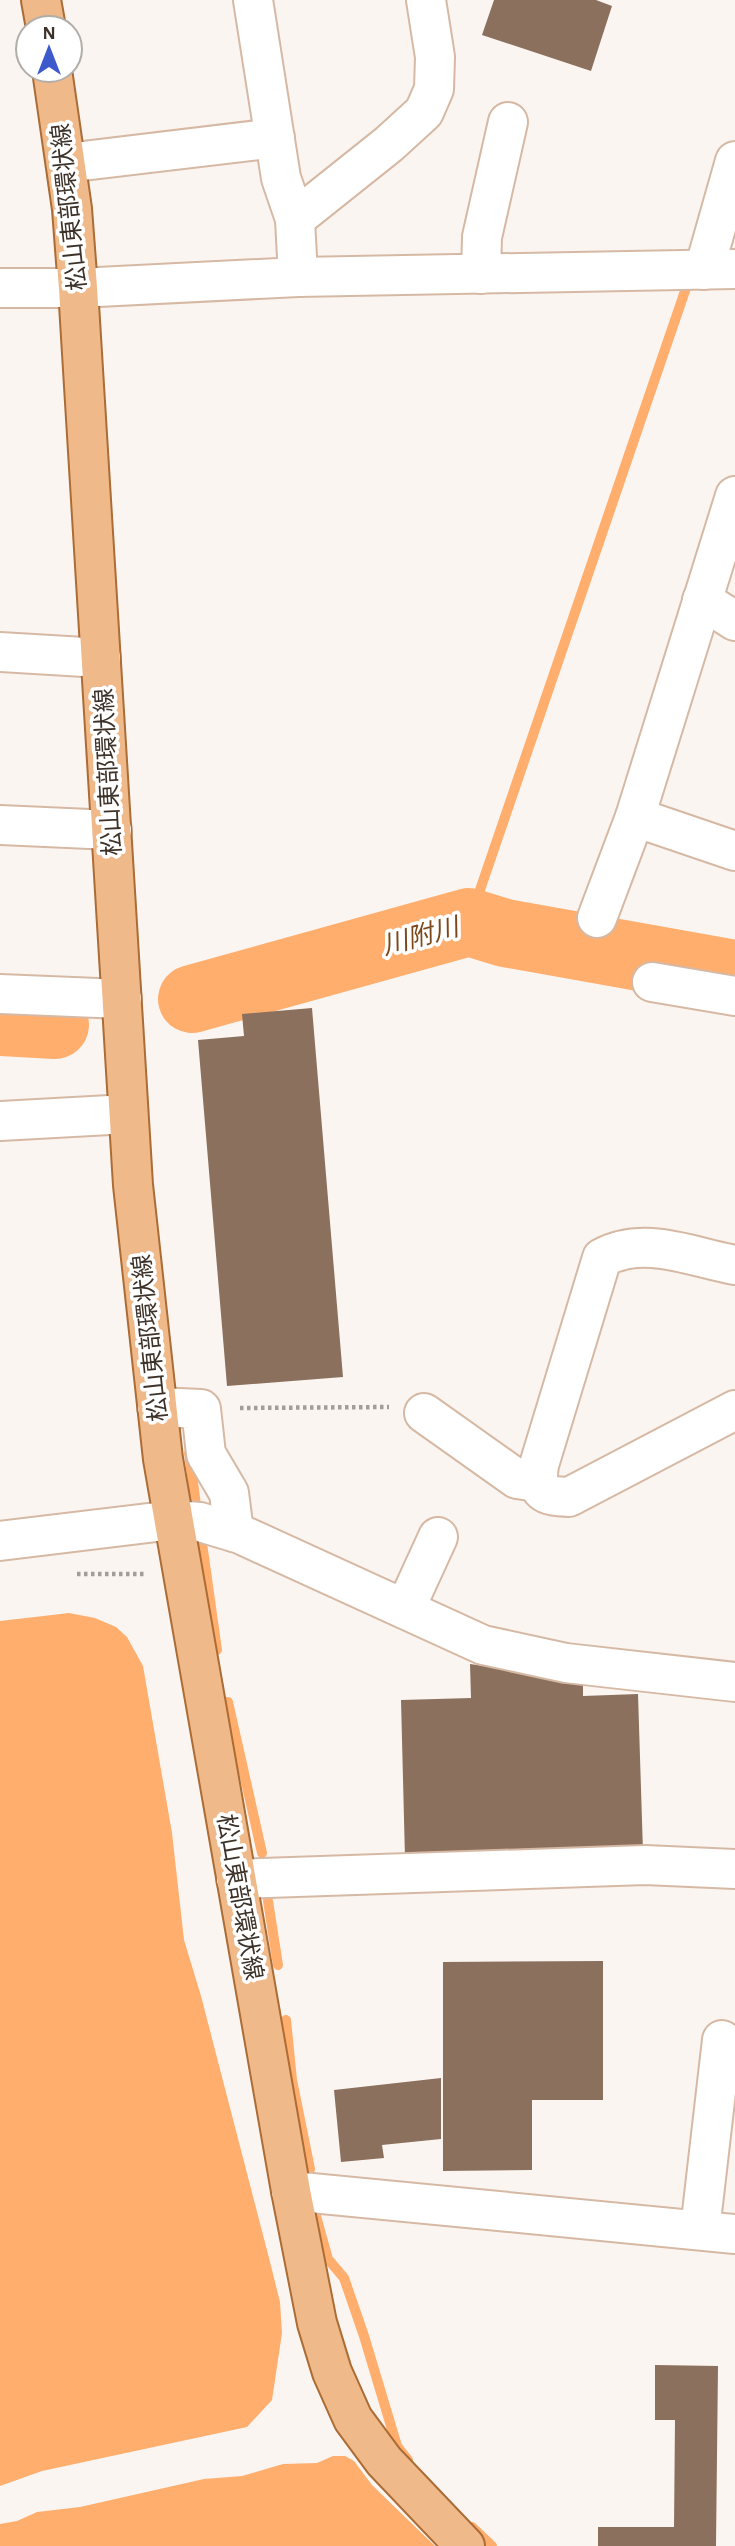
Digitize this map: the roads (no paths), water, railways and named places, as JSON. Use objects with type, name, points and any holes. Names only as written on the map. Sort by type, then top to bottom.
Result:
[{"type":"main road","name":"松山東部環状線","points":[[54,84],[66,163],[78,288],[133,1185],[163,1458],[173,1520],[290,2191],[317,2322],[332,2372],[353,2419],[384,2461],[465,2546]]},
{"type":"street","points":[[253,0],[281,178],[295,219],[298,277]]},
{"type":"street","points":[[295,219],[390,144],[424,112],[434,89],[435,57],[426,0]]},
{"type":"street","points":[[481,274],[482,237],[508,122]]},
{"type":"street","points":[[66,163],[275,138]]},
{"type":"street","points":[[0,288],[78,288],[298,277],[720,270],[735,160]]},
{"type":"street","points":[[597,918],[635,817],[735,496]]},
{"type":"street","points":[[702,600],[735,621]]},
{"type":"street","points":[[0,652],[101,658]]},
{"type":"street","points":[[635,817],[735,851]]},
{"type":"street","points":[[0,825],[112,830]]},
{"type":"street","points":[[652,982],[735,996]]},
{"type":"street","points":[[0,994],[122,999]]},
{"type":"street","points":[[0,1121],[128,1114]]},
{"type":"street","points":[[735,1265],[678,1250],[643,1247],[616,1250],[602,1258],[539,1465],[537,1482],[542,1491],[550,1496],[569,1497],[735,1410]]},
{"type":"street","points":[[157,1407],[201,1409],[206,1454],[229,1493],[234,1532]]},
{"type":"street","points":[[424,1413],[517,1479],[537,1482]]},
{"type":"street","points":[[0,1541],[173,1520],[200,1522],[234,1532],[483,1645],[566,1664],[735,1682]]},
{"type":"street","points":[[405,1609],[438,1537]]},
{"type":"street","points":[[236,1878],[645,1865],[735,1869]]},
{"type":"street","points":[[290,2191],[718,2232],[722,2040]]},
{"type":"waterway","points":[[469,922],[686,288]]},
{"type":"waterway","name":"川附川","points":[[192,999],[469,922],[505,933],[735,974]]},
{"type":"waterway","name":"川附川","points":[[0,1022],[55,1025]]},
{"type":"waterway","points":[[189,1453],[196,1505]]},
{"type":"waterway","points":[[201,1536],[217,1650]]},
{"type":"waterway","points":[[228,1702],[262,1853]]},
{"type":"waterway","points":[[268,1901],[278,1965]]},
{"type":"waterway","points":[[286,2020],[292,2080],[310,2169]]},
{"type":"waterway","points":[[316,2216],[328,2259],[344,2278],[397,2446],[408,2460]]},
{"type":"waterway","points":[[472,2527],[492,2546]]}]
